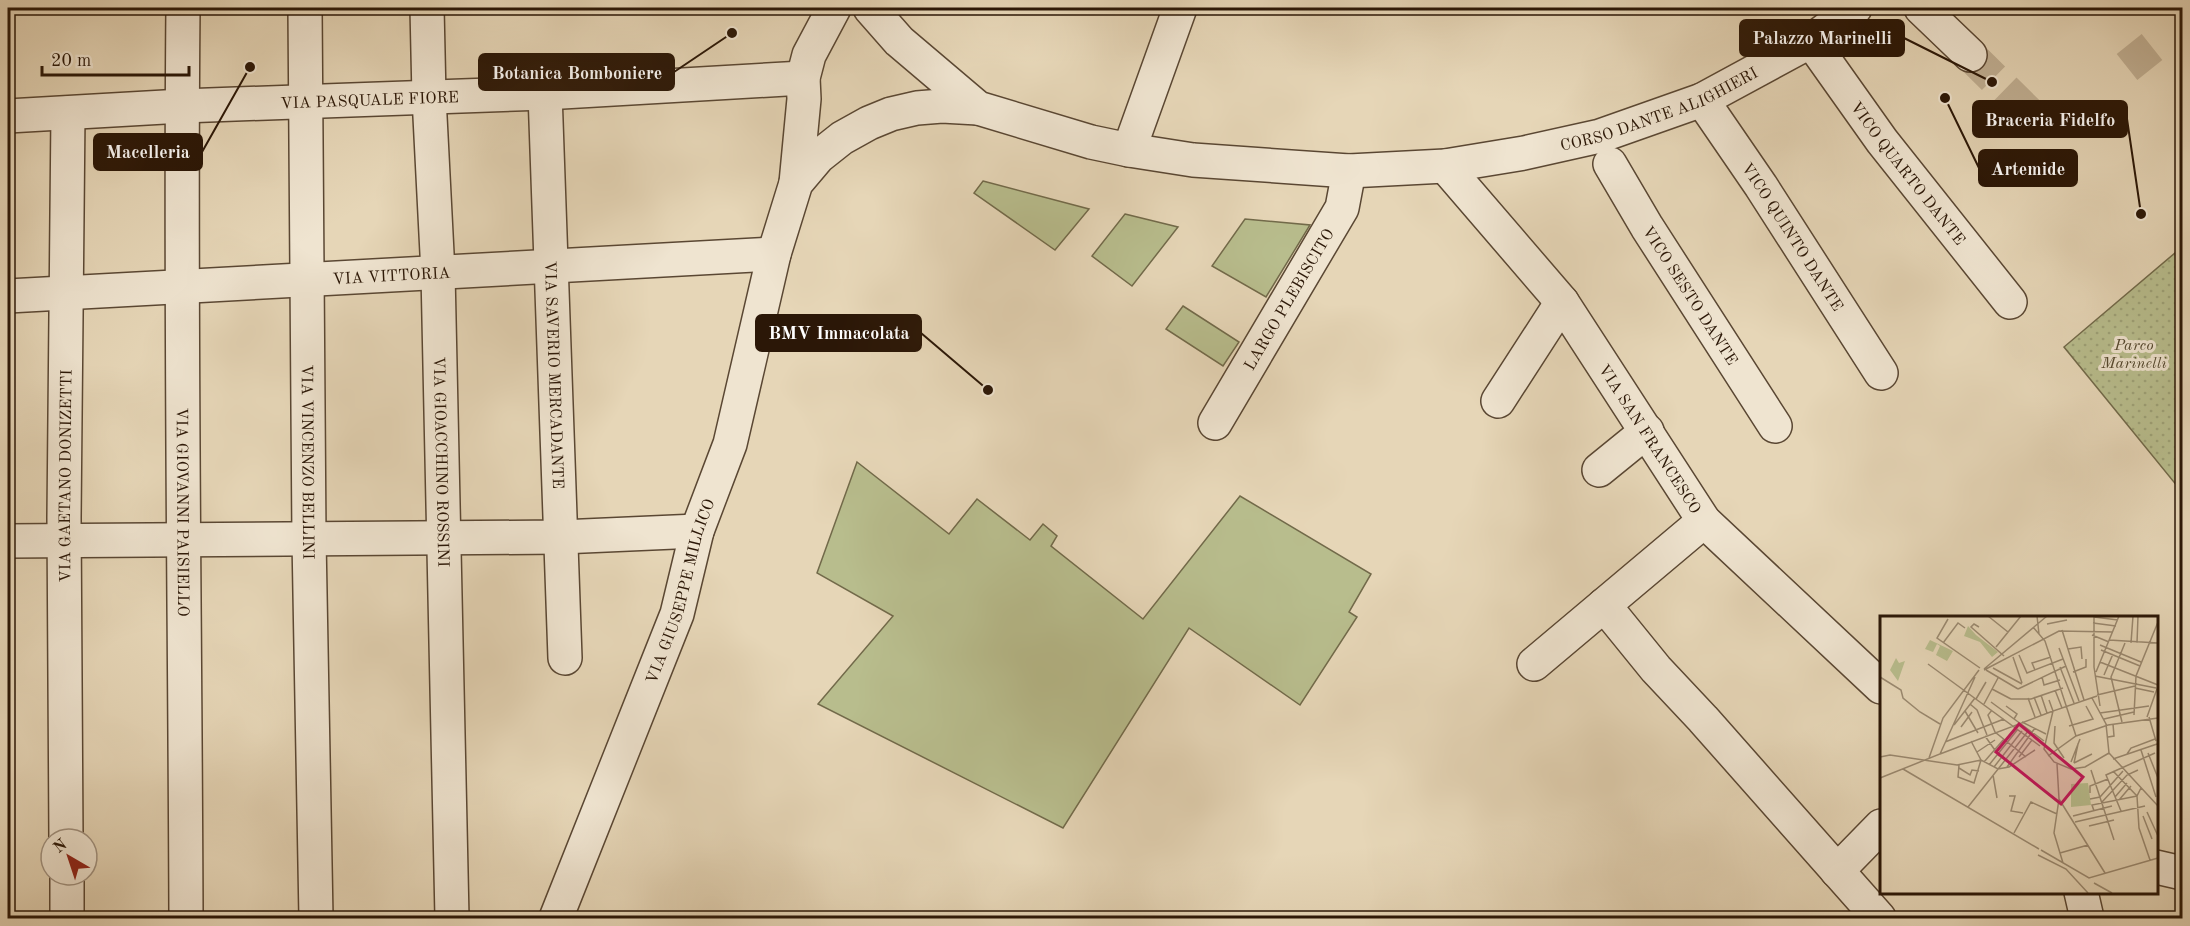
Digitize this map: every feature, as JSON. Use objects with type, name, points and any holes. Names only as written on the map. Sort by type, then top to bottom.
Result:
[{"type":"street","name":"VIA GIOVANNI PAISIELLO","points":[[183,8],[182,286],[186,918]]},
{"type":"street","name":"VIA VINCENZO BELLINI","points":[[304,8],[309,539],[316,918]]},
{"type":"street","name":"VIA GIOACCHINO ROSSINI","points":[[427,8],[438,273],[452,918]]},
{"type":"street","points":[[774,254],[796,183],[804,99],[803,78],[809,56],[834,8]]},
{"type":"street","points":[[870,8],[899,41],[978,108]]},
{"type":"street","points":[[1129,150],[1180,8]]},
{"type":"street","name":"CORSO DANTE ALIGHIERI","points":[[1445,166],[1524,153],[1600,136],[1702,100],[1811,40],[1855,8]]},
{"type":"street","points":[[1922,8],[1970,55]]},
{"type":"street","name":"VICO QUARTO DANTE","points":[[1811,40],[1882,141],[2010,302]]},
{"type":"street","name":"VIA PASQUALE FIORE","points":[[8,116],[182,106],[545,93],[803,78]]},
{"type":"street","name":"VIA SAVERIO MERCADANTE","points":[[545,93],[553,266],[565,658]]},
{"type":"street","name":"VICO QUINTO DANTE","points":[[1702,100],[1761,186],[1881,373]]},
{"type":"street","points":[[796,183],[818,157],[842,138],[868,123],[891,114],[917,108],[942,106],[978,108],[1091,142],[1193,160],[1349,171],[1445,166]]},
{"type":"street","name":"VIA GAETANO DONIZETTI","points":[[66,827],[64,540],[68,113]]},
{"type":"street","name":"VICO SESTO DANTE","points":[[1610,164],[1647,227],[1775,426]]},
{"type":"street","name":"VIA SAN FRANCESCO","points":[[1445,166],[1562,302],[1704,520],[1880,686]]},
{"type":"street","name":"LARGO PLEBISCITO","points":[[1215,423],[1342,208],[1349,171]]},
{"type":"street","name":"VIA VITTORIA","points":[[8,296],[774,254]]},
{"type":"street","name":"VIA GIUSEPPE MILLICO","points":[[556,918],[677,614],[697,531],[730,444],[774,254]]},
{"type":"street","points":[[1498,401],[1562,302]]},
{"type":"street","points":[[1599,470],[1647,431]]},
{"type":"street","points":[[1534,664],[1704,520]]},
{"type":"street","points":[[8,541],[561,537],[697,531]]},
{"type":"street","points":[[1604,605],[1656,669],[1704,719],[1879,918]]},
{"type":"street","points":[[1837,871],[1880,827]]},
{"type":"street","points":[[2157,867],[2182,873]]},
{"type":"street","points":[[67,887],[67,918]]},
{"type":"street","points":[[2081,893],[2087,918]]},
{"type":"green space","points":[[983,181],[1089,209],[1055,250],[974,193]]},
{"type":"green space","points":[[1125,214],[1178,227],[1132,286],[1092,256]]},
{"type":"green space","points":[[1245,219],[1310,225],[1266,297],[1212,266]]},
{"type":"green space","name":"Parco Marinelli","points":[[2182,247],[2182,492],[2064,347]]},
{"type":"green space","points":[[1183,306],[1239,342],[1223,366],[1166,329]]},
{"type":"green space","points":[[857,462],[949,534],[977,499],[1030,540],[1043,524],[1057,536],[1051,546],[1143,619],[1240,496],[1371,574],[1349,612],[1357,617],[1300,705],[1189,628],[1063,828],[818,704],[893,616],[817,573]]},
{"type":"tunnel","points":[[2127,67],[2152,47]]},
{"type":"tunnel","points":[[1970,55],[2034,118]]},
{"type":"place","name":"Botanica Bomboniere","points":[[732,33]]},
{"type":"place","name":"Macelleria","points":[[250,67]]},
{"type":"place","name":"Palazzo Marinelli","points":[[1992,82]]},
{"type":"place","name":"Artemide","points":[[1945,98]]},
{"type":"place","name":"Braceria Fidelfo","points":[[2141,214]]},
{"type":"place","name":"BMV Immacolata","points":[[988,390]]}]
